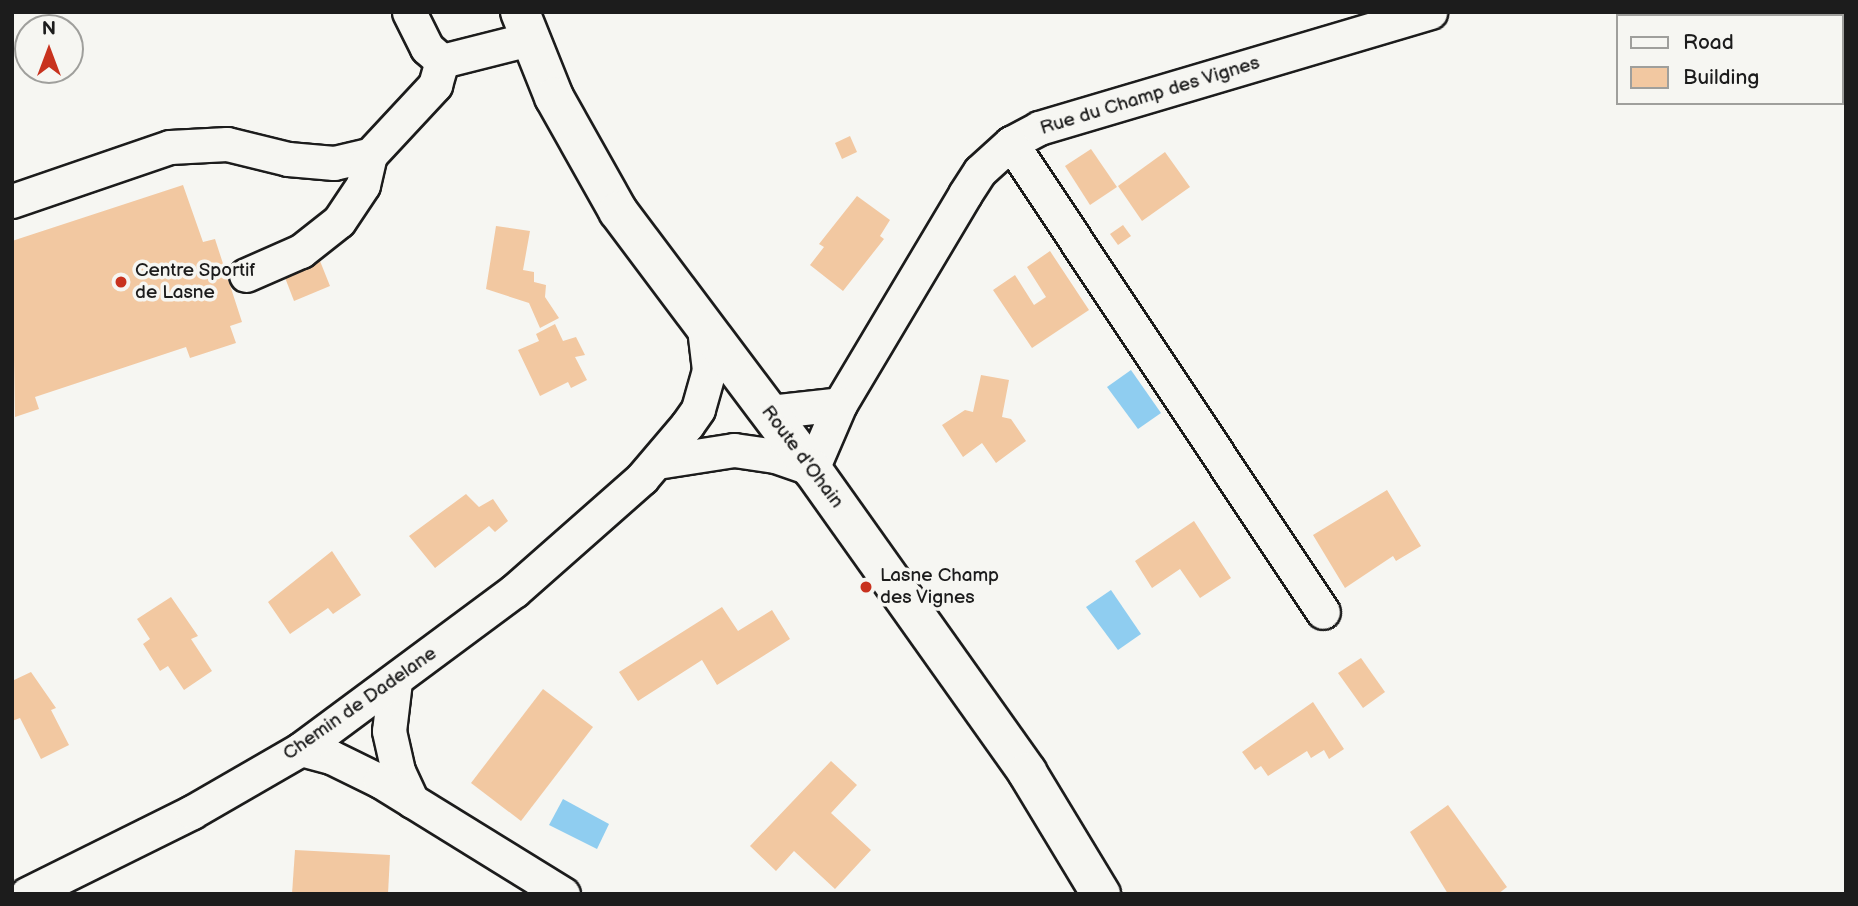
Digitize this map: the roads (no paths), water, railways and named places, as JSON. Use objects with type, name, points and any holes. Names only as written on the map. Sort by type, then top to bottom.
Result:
[{"type":"main road","name":"Route d'Ohain","points":[[524,25],[583,156],[704,328],[812,470],[1027,772],[1101,894]]},
{"type":"street","points":[[409,12],[428,48],[442,61]]},
{"type":"street","name":"Rue du Champ des Vignes","points":[[812,470],[841,404],[965,194],[980,171],[1011,143],[1040,128],[1430,12]]},
{"type":"street","points":[[442,61],[524,25]]},
{"type":"street","points":[[246,275],[301,251],[339,221],[363,185],[370,155],[435,85],[442,61]]},
{"type":"street","points":[[1011,143],[1323,612]]},
{"type":"street","points":[[12,201],[170,147],[228,144],[288,159],[334,163],[370,155]]},
{"type":"street","name":"Chemin de Dadelane","points":[[27,894],[181,818],[301,748],[514,591],[657,462],[698,409],[709,370],[704,328]]},
{"type":"street","points":[[768,412],[841,404]]},
{"type":"street","points":[[657,462],[734,450],[775,456],[812,470]]},
{"type":"street","points":[[395,681],[389,732],[396,763],[412,802]]},
{"type":"street","points":[[301,748],[331,757],[412,802],[563,894]]},
{"type":"water","points":[[1131,370],[1161,413],[1138,429],[1107,387]]},
{"type":"water","points":[[1111,590],[1141,634],[1118,650],[1086,607]]},
{"type":"water","points":[[563,799],[609,824],[597,849],[549,825]]},
{"type":"place","name":"Centre Sportif de Lasne","points":[[121,282]]},
{"type":"place","name":"Lasne Champ des Vignes","points":[[866,587]]}]
